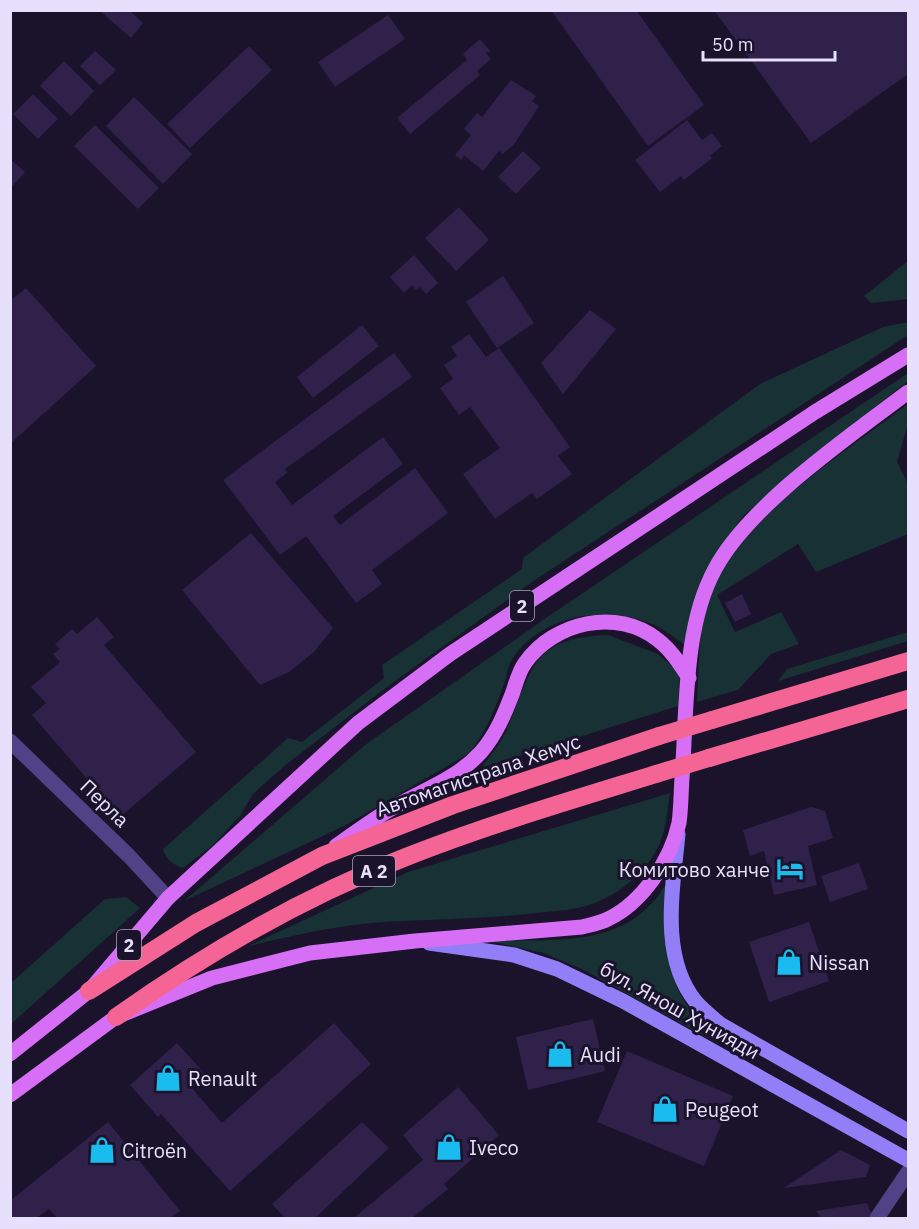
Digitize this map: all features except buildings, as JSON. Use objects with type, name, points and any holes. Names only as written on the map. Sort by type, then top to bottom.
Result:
[{"type":"highway","name":"Автомагистрала Хемус","points":[[89,991],[196,923],[322,856],[453,805],[660,736],[909,661]]},
{"type":"highway","name":"A 2","points":[[116,1017],[175,975],[254,930],[348,882],[466,835],[656,774],[909,699]]},
{"type":"main road","name":"2","points":[[89,991],[168,898],[358,723],[441,661],[815,412],[909,355]]},
{"type":"main road","points":[[10,1095],[116,1017],[212,978],[310,954],[415,941],[582,927],[607,920],[624,910],[653,879],[665,860],[679,824],[689,678],[697,611],[715,568],[749,523],[802,475],[909,392]]},
{"type":"main road","points":[[322,856],[389,809],[456,774],[468,765],[492,738],[523,665],[548,638],[563,631],[605,621],[624,624],[656,638],[670,651],[689,678]]},
{"type":"main road","points":[[10,1054],[89,991]]},
{"type":"street","name":"Перла","points":[[10,741],[129,856],[168,898]]},
{"type":"street","name":"бул. Янош Хунияди","points":[[679,824],[672,906],[673,950],[682,980],[696,1002],[720,1024],[909,1131]]},
{"type":"street","name":"бул. Янош Хунияди","points":[[415,941],[514,955],[557,969],[623,1001],[909,1160]]},
{"type":"street","points":[[877,1218],[909,1172]]},
{"type":"green space","points":[[908,261],[908,299],[871,303],[864,296]]},
{"type":"green space","points":[[908,322],[908,335],[532,582],[387,687],[283,767],[253,794],[240,816],[212,846],[183,868],[168,859],[163,849],[288,738],[302,742],[384,678],[382,665],[522,569],[523,558],[760,384],[883,327]]},
{"type":"green space","points":[[908,373],[908,381],[807,461],[743,516],[701,578],[687,646],[652,624],[634,618],[596,615],[559,622],[527,642],[512,658],[490,720],[468,754],[344,826],[184,901],[365,745],[546,618]]},
{"type":"green space","points":[[908,404],[908,424],[897,462],[908,484],[908,534],[816,572],[798,544],[717,595],[735,632],[781,612],[799,644],[771,654],[738,690],[697,702],[704,615],[715,583],[734,553],[788,496]]},
{"type":"green space","points":[[908,632],[908,641],[778,681],[787,669]]},
{"type":"green space","points":[[608,635],[658,654],[680,673],[678,706],[481,768],[503,737],[524,686],[539,659],[550,649],[564,642],[583,637]]},
{"type":"green space","points":[[670,793],[662,837],[651,859],[630,882],[595,903],[566,910],[518,915],[366,923],[315,931],[248,946],[408,872]]},
{"type":"green space","points":[[669,879],[667,947],[670,967],[676,985],[686,1003],[700,1021],[719,1039],[717,1043],[582,969],[543,953],[488,941],[574,938],[595,935],[616,928],[634,919],[650,905]]},
{"type":"green space","points":[[126,897],[140,908],[11,1024],[11,983],[105,899]]},
{"type":"place","name":"Комитово ханче","points":[[790,869]]},
{"type":"place","name":"Nissan","points":[[789,962]]},
{"type":"place","name":"Audi","points":[[560,1054]]},
{"type":"place","name":"Renault","points":[[168,1078]]},
{"type":"place","name":"Peugeot","points":[[665,1109]]},
{"type":"place","name":"Iveco","points":[[449,1147]]},
{"type":"place","name":"Citroën","points":[[102,1150]]}]
